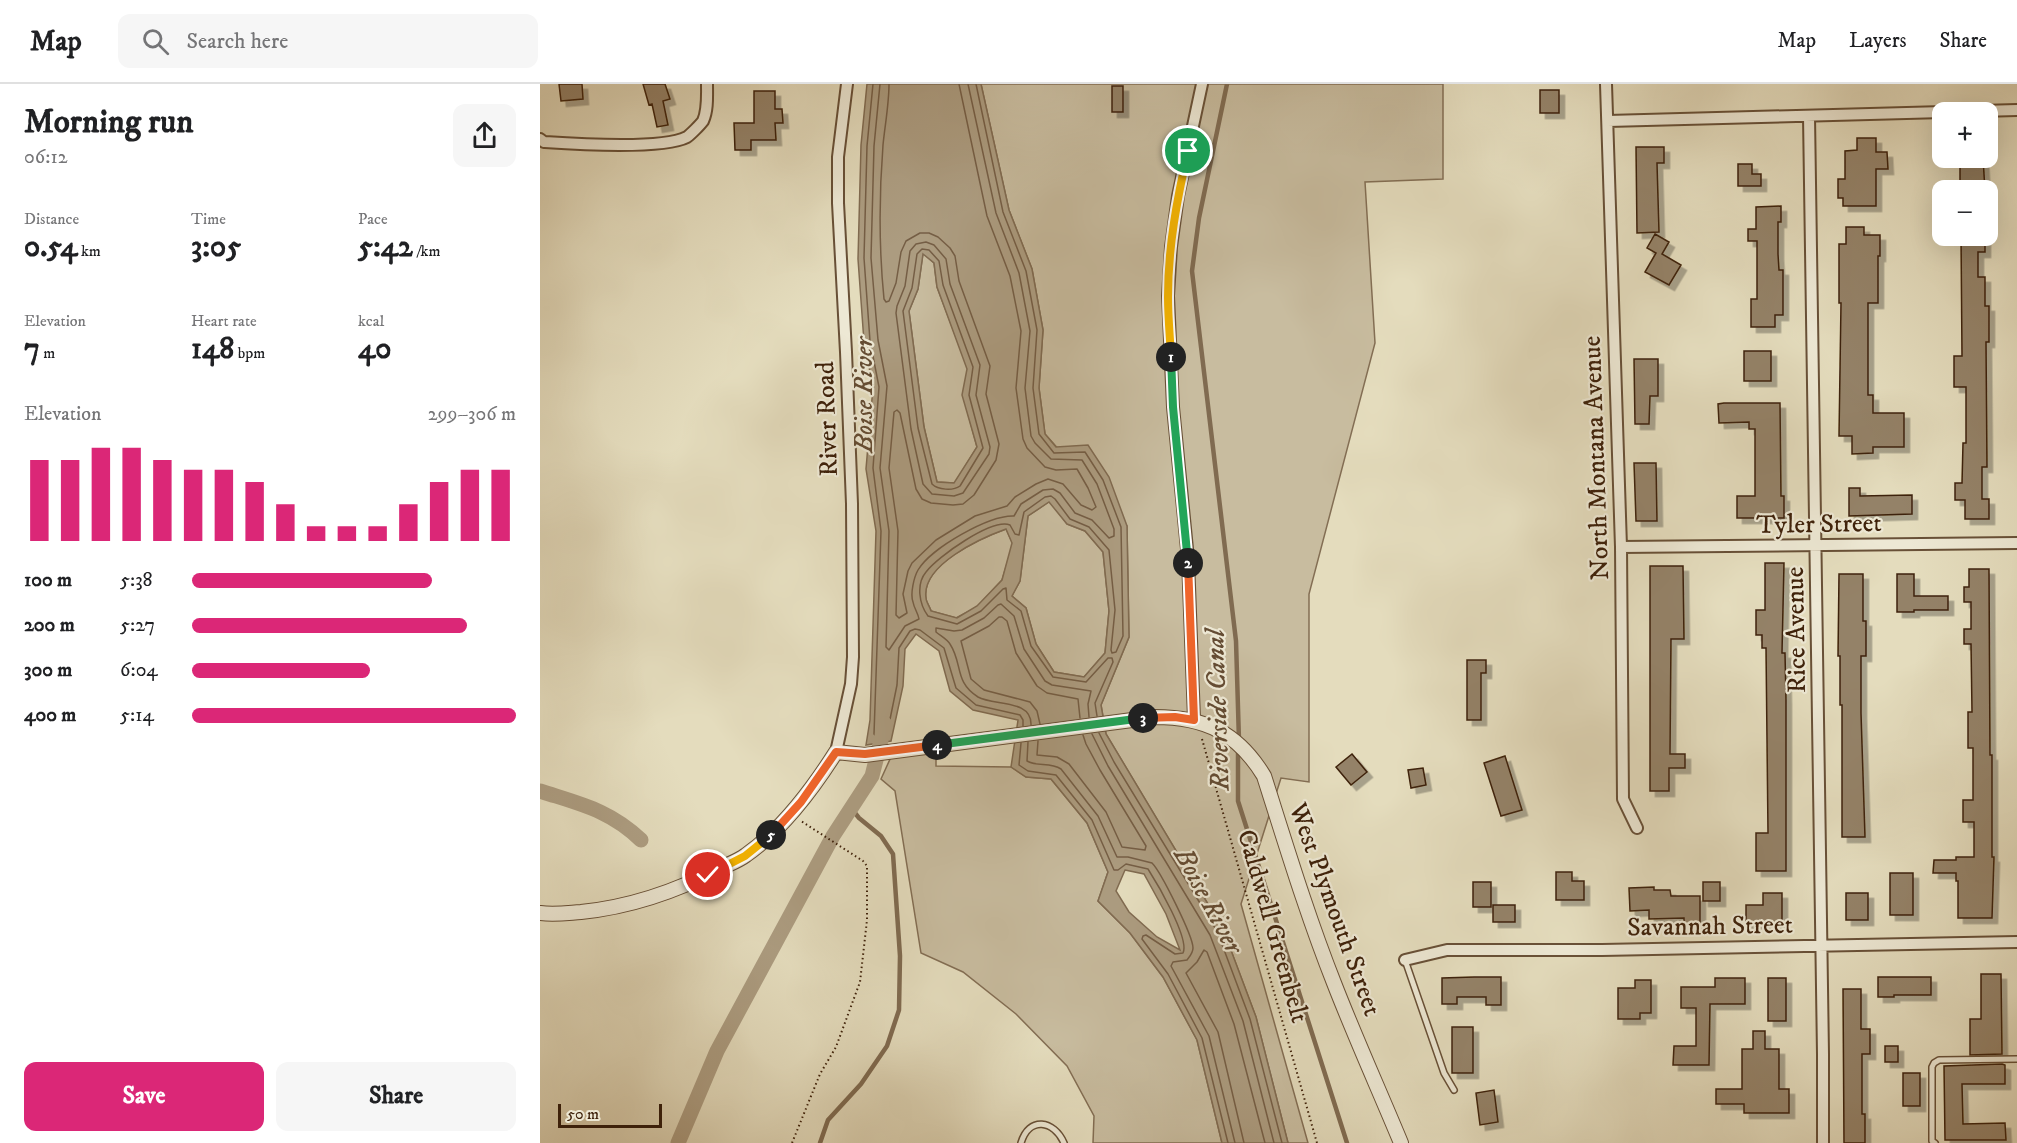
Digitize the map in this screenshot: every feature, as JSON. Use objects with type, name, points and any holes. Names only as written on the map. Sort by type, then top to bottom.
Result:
[{"type":"street","points":[[540,139],[574,144],[633,144],[669,142],[687,137],[702,121],[707,102],[707,84]]},
{"type":"street","name":"River Road","points":[[836,752],[851,684],[853,657],[851,481],[838,203],[838,157],[847,84]]},
{"type":"street","points":[[1194,720],[1188,559],[1173,407],[1168,296],[1171,247],[1178,196],[1203,84]]},
{"type":"street","name":"North Montana Avenue","points":[[1606,84],[1621,547],[1623,799],[1637,828]]},
{"type":"street","points":[[1608,120],[2017,110]]},
{"type":"street","name":"Rice Avenue","points":[[1809,116],[1822,945],[1822,1143]]},
{"type":"street","name":"Tyler Street","points":[[1621,547],[2017,543]]},
{"type":"street","name":"West Plymouth Street","points":[[836,752],[865,754],[1155,717],[1194,720],[1215,727],[1233,739],[1264,776],[1296,879],[1316,934],[1401,1143]]},
{"type":"street","points":[[540,913],[551,915],[609,909],[657,896],[708,875],[745,856],[769,836],[801,802],[836,752]]},
{"type":"street","name":"Savannah Street","points":[[1406,960],[1447,950],[1590,950],[2017,942]]},
{"type":"lane","points":[[1406,960],[1444,1073],[1454,1089]]},
{"type":"lane","points":[[1935,1143],[1932,1141],[1932,1067],[1934,1063],[1939,1060],[2017,1059]]},
{"type":"lane","points":[[1021,1143],[1025,1132],[1032,1125],[1042,1124],[1053,1128],[1061,1135],[1064,1143]]},
{"type":"path","name":"Caldwell Greenbelt","points":[[1194,720],[1208,757],[1317,1143]]},
{"type":"path","points":[[792,1143],[820,1074],[836,1047],[860,982],[867,920],[867,866],[816,830]]},
{"type":"shaded area","points":[[981,84],[1443,84],[1443,179],[1365,182],[1375,343],[1309,594],[1309,782],[1281,778],[1241,904],[1308,1143],[1288,1143],[1256,1017],[1223,929],[1106,734],[1101,705],[1129,637],[1127,526],[1045,434],[1039,388],[1043,330],[1032,269],[1009,210]]},
{"type":"shaded area","points":[[923,253],[934,263],[937,287],[968,369],[963,395],[977,447],[955,483],[937,482],[924,427],[909,311],[918,289]]},
{"type":"shaded area","points":[[1050,501],[1067,524],[1085,531],[1103,552],[1109,611],[1105,653],[1084,677],[1054,672],[1036,644],[1026,608],[1012,596],[1020,581],[1028,516]]},
{"type":"shaded area","points":[[1006,529],[1013,544],[1002,580],[977,607],[956,618],[931,611],[926,598],[927,586],[943,564],[968,546]]},
{"type":"shaded area","points":[[936,751],[936,766],[1011,767],[1026,777],[1051,779],[1087,823],[1108,872],[1098,901],[1130,933],[1163,977],[1197,1040],[1222,1143],[1093,1143],[1094,1116],[1067,1066],[1016,1014],[963,972],[921,953],[895,791],[881,779],[891,757]]},
{"type":"water","points":[[867,84],[981,84],[1009,210],[1032,269],[1043,330],[1039,388],[1045,434],[1056,447],[1088,445],[1109,477],[1127,526],[1129,637],[1101,705],[1106,734],[1223,929],[1256,1017],[1288,1143],[1222,1143],[1197,1040],[1163,977],[1130,933],[1098,901],[1108,872],[1087,823],[1051,779],[1026,777],[1011,767],[1018,720],[973,710],[950,691],[939,651],[916,634],[905,649],[903,686],[891,741],[866,745],[870,720],[876,531],[866,469],[873,387],[864,342],[858,259],[861,145]],"holes":[[[923,254],[934,263],[937,287],[967,369],[962,395],[977,447],[954,483],[937,482],[924,427],[909,311],[918,289]],[[1049,502],[1067,524],[1085,531],[1103,552],[1109,611],[1105,653],[1084,677],[1054,672],[1036,644],[1026,608],[1012,596],[1020,581],[1028,516]],[[1006,529],[1012,543],[1002,580],[977,606],[957,618],[931,611],[926,598],[927,586],[933,575],[955,554]],[[1125,870],[1144,874],[1166,914],[1180,950],[1157,937],[1129,912],[1116,891]]]},
{"type":"building","points":[[559,84],[582,84],[583,99],[561,101]]},
{"type":"building","points":[[643,84],[665,84],[670,99],[663,101],[668,125],[657,127],[652,104],[649,105]]},
{"type":"building","points":[[1112,86],[1123,86],[1123,112],[1112,112]]},
{"type":"building","points":[[1540,90],[1559,90],[1559,113],[1540,113]]},
{"type":"building","points":[[754,91],[775,91],[775,109],[782,109],[783,123],[775,123],[776,140],[751,140],[751,150],[735,150],[734,123],[754,123]]},
{"type":"building","points":[[1857,138],[1876,138],[1876,152],[1887,152],[1888,169],[1876,169],[1876,206],[1843,206],[1843,198],[1838,198],[1838,179],[1845,179],[1845,151],[1857,150]]},
{"type":"building","points":[[1636,147],[1664,147],[1664,163],[1657,163],[1659,232],[1637,233]]},
{"type":"building","points":[[1738,164],[1752,164],[1752,174],[1761,174],[1761,186],[1738,186]]},
{"type":"building","points":[[1960,168],[1984,168],[1984,180],[1960,180]]},
{"type":"building","points":[[1781,206],[1781,222],[1778,222],[1778,254],[1779,270],[1783,270],[1783,315],[1775,315],[1775,327],[1751,327],[1751,299],[1757,299],[1757,241],[1748,241],[1748,229],[1756,229],[1756,207]]},
{"type":"building","points":[[1846,227],[1864,227],[1864,235],[1880,235],[1878,303],[1868,303],[1868,395],[1873,395],[1873,413],[1904,413],[1904,447],[1873,447],[1873,453],[1852,454],[1852,436],[1839,436],[1841,303],[1839,303],[1839,244],[1846,244]]},
{"type":"building","points":[[1655,234],[1669,242],[1662,254],[1681,265],[1669,285],[1645,272],[1656,253],[1647,248]]},
{"type":"building","points":[[1961,246],[1985,246],[1985,252],[1978,252],[1978,277],[1985,277],[1985,306],[1989,306],[1989,342],[1986,342],[1987,467],[1982,467],[1982,499],[1989,499],[1989,519],[1965,519],[1965,500],[1955,500],[1955,483],[1962,483],[1963,443],[1966,443],[1966,387],[1954,387],[1954,356],[1962,356]]},
{"type":"building","points":[[1744,351],[1771,351],[1771,381],[1744,381]]},
{"type":"building","points":[[1634,359],[1658,359],[1658,396],[1650,396],[1649,424],[1635,424]]},
{"type":"building","points":[[1780,403],[1781,496],[1784,496],[1784,518],[1737,518],[1737,496],[1755,496],[1755,429],[1749,429],[1749,422],[1719,423],[1718,404]]},
{"type":"building","points":[[1634,463],[1656,463],[1657,521],[1636,521]]},
{"type":"building","points":[[1849,488],[1860,488],[1860,496],[1912,495],[1912,514],[1849,516]]},
{"type":"building","points":[[1765,563],[1784,563],[1782,653],[1785,653],[1786,700],[1786,871],[1756,871],[1756,833],[1768,833],[1766,648],[1762,648],[1762,635],[1756,635],[1756,610],[1765,610]]},
{"type":"building","points":[[1650,566],[1683,566],[1684,639],[1671,639],[1670,754],[1685,754],[1685,768],[1669,768],[1669,791],[1650,791]]},
{"type":"building","points":[[1969,569],[1989,569],[1990,755],[1992,755],[1992,857],[1994,857],[1992,918],[1958,918],[1956,873],[1933,873],[1934,860],[1974,857],[1974,822],[1963,822],[1963,800],[1973,800],[1973,748],[1968,748],[1968,712],[1972,712],[1971,644],[1964,644],[1964,629],[1971,629],[1971,602],[1964,602],[1964,587],[1969,587]]},
{"type":"building","points":[[1839,574],[1863,574],[1866,656],[1861,656],[1861,713],[1865,837],[1842,837],[1842,705],[1840,705],[1840,656],[1838,656]]},
{"type":"building","points":[[1897,574],[1914,574],[1914,596],[1948,596],[1948,610],[1897,612]]},
{"type":"building","points":[[1467,660],[1486,660],[1486,673],[1481,673],[1481,720],[1467,720]]},
{"type":"building","points":[[1352,754],[1367,772],[1351,785],[1336,767]]},
{"type":"building","points":[[1505,756],[1522,810],[1501,816],[1484,763]]},
{"type":"building","points":[[1423,768],[1426,785],[1411,788],[1408,770]]},
{"type":"building","points":[[1556,872],[1572,872],[1572,881],[1584,881],[1584,900],[1556,900]]},
{"type":"building","points":[[1890,873],[1913,873],[1913,915],[1890,915]]},
{"type":"building","points":[[1473,882],[1491,882],[1491,907],[1473,907]]},
{"type":"building","points":[[1703,882],[1720,882],[1720,901],[1703,901]]},
{"type":"building","points":[[1654,887],[1654,890],[1670,890],[1671,896],[1700,896],[1700,924],[1684,924],[1684,918],[1649,919],[1649,910],[1630,911],[1629,888]]},
{"type":"building","points":[[1763,893],[1782,893],[1782,923],[1746,923],[1746,905],[1763,905]]},
{"type":"building","points":[[1846,893],[1868,893],[1868,920],[1846,920]]},
{"type":"building","points":[[1493,905],[1515,905],[1515,922],[1493,922]]},
{"type":"building","points":[[1981,974],[2001,974],[2002,1054],[1970,1055],[1970,1019],[1981,1019]]},
{"type":"building","points":[[1501,977],[1501,1005],[1486,1005],[1486,997],[1457,997],[1457,1004],[1442,1004],[1442,978]]},
{"type":"building","points":[[1878,977],[1931,977],[1931,995],[1878,997]]},
{"type":"building","points":[[1715,978],[1745,978],[1745,1004],[1710,1004],[1709,1065],[1673,1065],[1674,1046],[1696,1046],[1696,1008],[1681,1008],[1681,987],[1715,987]]},
{"type":"building","points":[[1768,978],[1786,978],[1786,1021],[1768,1021]]},
{"type":"building","points":[[1635,980],[1651,980],[1651,1013],[1640,1013],[1640,1019],[1618,1019],[1618,988],[1635,988]]},
{"type":"building","points":[[1843,989],[1861,989],[1861,1029],[1870,1029],[1870,1054],[1862,1054],[1862,1114],[1865,1114],[1865,1143],[1844,1143]]},
{"type":"building","points":[[1452,1027],[1473,1027],[1473,1073],[1452,1073]]},
{"type":"building","points":[[1753,1031],[1765,1031],[1765,1049],[1779,1049],[1779,1089],[1789,1089],[1789,1113],[1744,1113],[1744,1104],[1716,1104],[1716,1089],[1742,1089],[1742,1049],[1753,1049]]},
{"type":"building","points":[[1885,1046],[1898,1046],[1898,1062],[1885,1062]]},
{"type":"building","points":[[2005,1065],[2005,1084],[1962,1084],[1963,1124],[2005,1123],[2006,1140],[1945,1140],[1944,1066]]},
{"type":"building","points":[[1903,1073],[1920,1073],[1920,1106],[1903,1106]]},
{"type":"building","points":[[1494,1090],[1498,1122],[1480,1125],[1476,1093]]},
{"type":"waterway","name":"Riverside Canal","points":[[1227,84],[1199,218],[1192,271],[1236,641],[1239,741]]},
{"type":"waterway","points":[[678,1143],[717,1051],[833,836],[872,776],[885,724]]},
{"type":"waterway","name":"Riverside Canal","points":[[1238,749],[1238,801],[1347,1143]]},
{"type":"waterway","points":[[540,791],[606,815],[641,840]]},
{"type":"waterway","points":[[820,1143],[828,1120],[861,1084],[887,1046],[899,1010],[900,956],[893,854],[881,836],[859,818],[851,808]]},
{"type":"route","points":[[708,875],[745,856],[769,836],[801,802],[836,752],[865,754],[1155,717],[1194,720],[1188,559],[1173,407],[1168,296],[1171,247],[1178,196],[1188,151]]},
{"type":"water label","name":"Boise River","points":[[863,395]]},
{"type":"water label","name":"Boise River","points":[[1209,900]]}]
